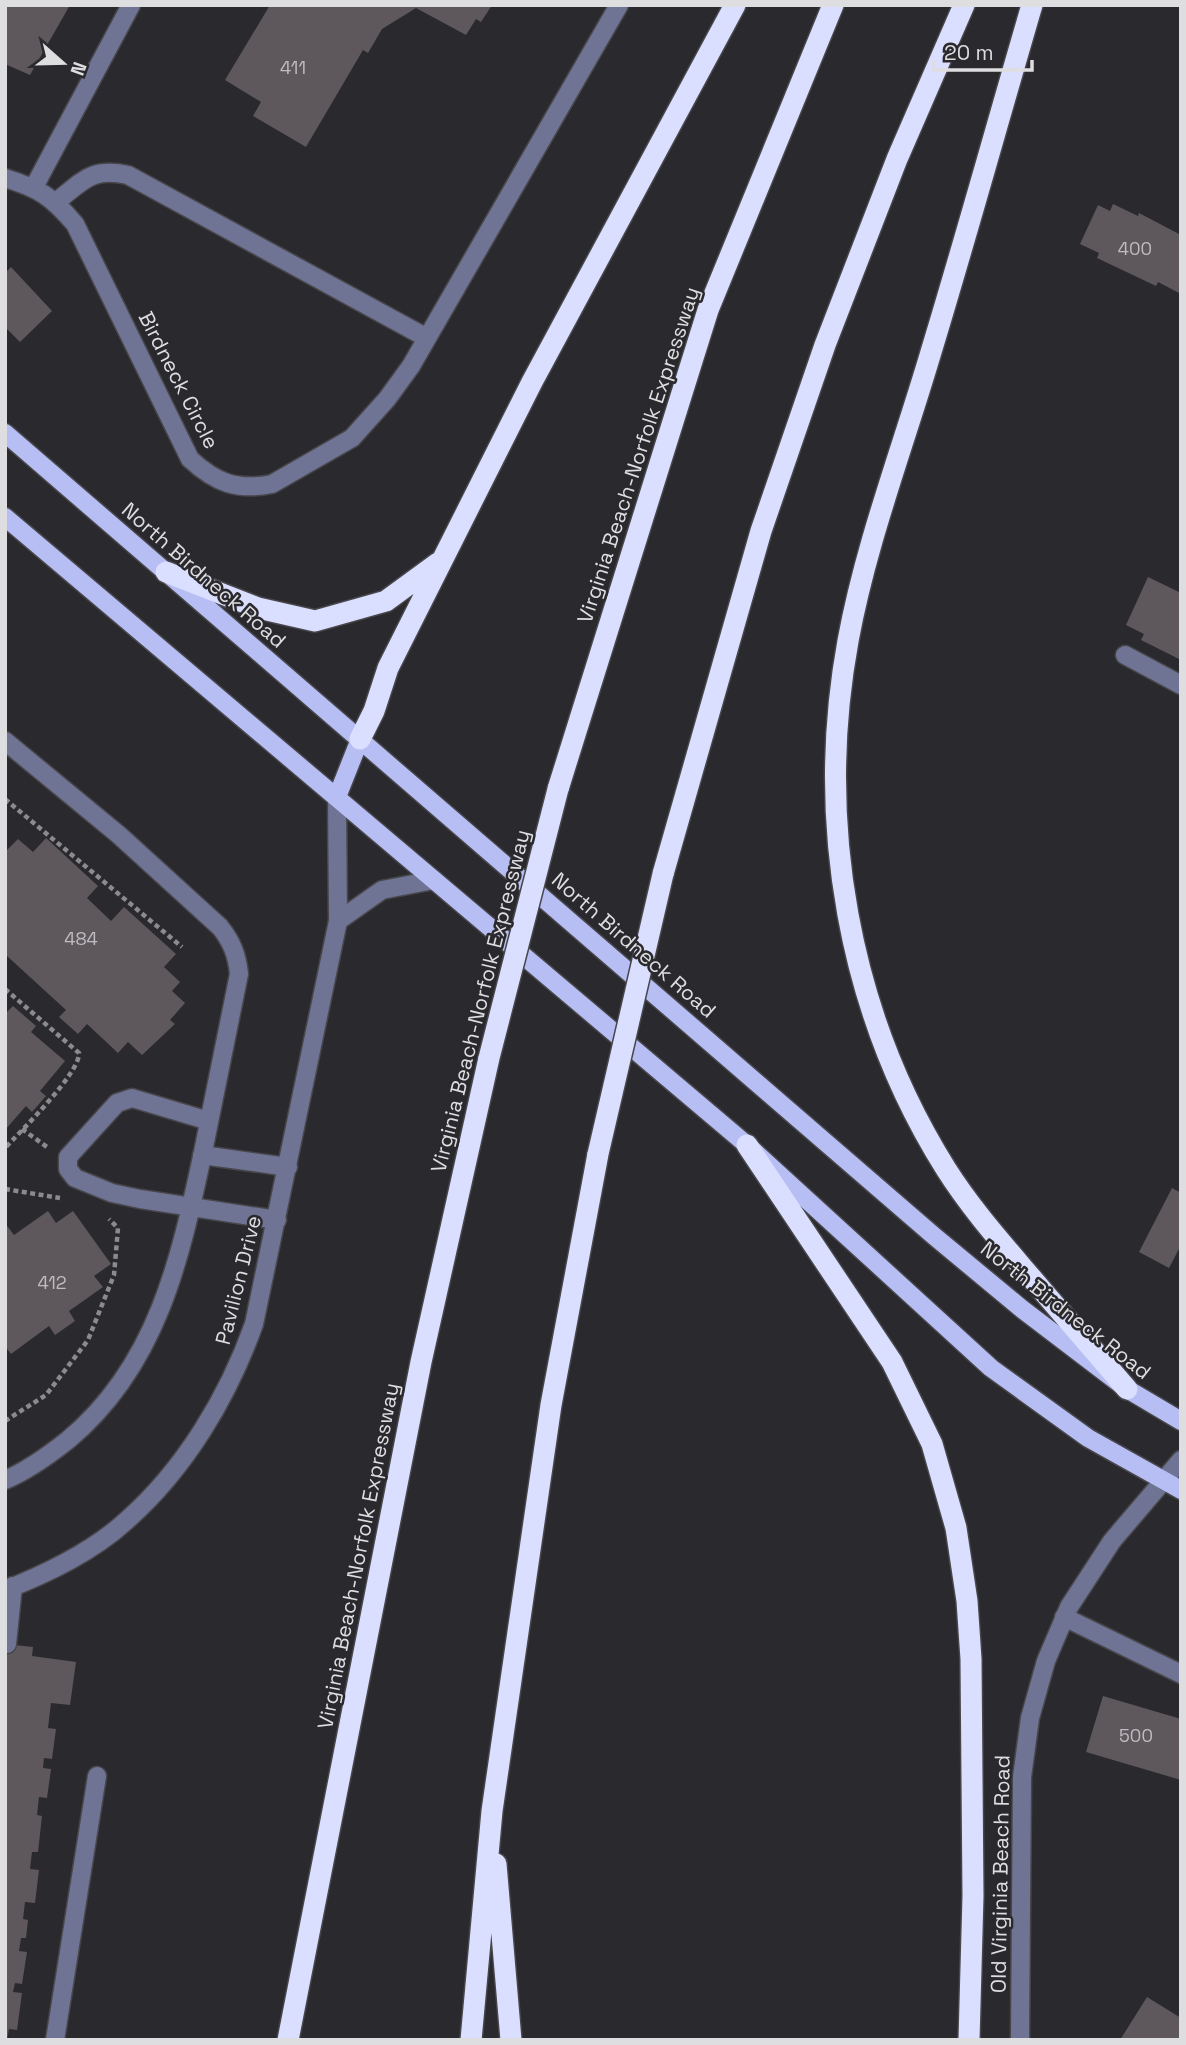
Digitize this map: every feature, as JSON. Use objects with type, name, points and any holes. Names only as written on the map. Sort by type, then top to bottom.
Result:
[{"type":"highway","points":[[360,739],[374,711],[388,668],[532,382],[735,5]]},
{"type":"highway","name":"Virginia Beach-Norfolk Expressway","points":[[288,2040],[421,1362],[489,1058],[558,789],[708,310],[833,5]]},
{"type":"highway","points":[[471,2040],[492,1811],[551,1405],[597,1154],[663,874],[769,506],[825,345],[897,159],[964,5]]},
{"type":"highway","points":[[1032,5],[932,351],[865,567],[848,640],[838,715],[835,789],[837,846],[845,903],[860,972],[883,1040],[911,1106],[946,1169],[981,1219],[1127,1390]]},
{"type":"highway","points":[[166,572],[258,608],[315,621],[386,601],[442,560]]},
{"type":"highway","points":[[747,1145],[892,1362],[932,1444],[956,1528],[967,1601],[971,1659],[973,1896],[969,2040]]},
{"type":"highway","points":[[492,1811],[511,2040]]},
{"type":"main road","name":"North Birdneck Road","points":[[5,433],[934,1236],[1022,1309],[1127,1390],[1181,1421]]},
{"type":"main road","points":[[5,517],[747,1145],[991,1368],[1088,1438],[1181,1490]]},
{"type":"main road","name":"Pavilion Drive","points":[[337,797],[360,739]]},
{"type":"street","points":[[34,187],[131,5]]},
{"type":"street","name":"Birdneck Circle","points":[[5,178],[34,187],[56,202],[75,224],[190,459],[208,475],[234,486],[258,487],[272,484],[352,438],[387,400],[427,338],[619,5]]},
{"type":"street","points":[[56,202],[92,174],[112,172],[128,175],[427,338]]},
{"type":"street","points":[[1125,655],[1181,685]]},
{"type":"street","points":[[5,741],[119,835],[220,927],[237,957],[239,974],[191,1207],[170,1285],[146,1343],[118,1388],[86,1425],[55,1451],[5,1480]]},
{"type":"street","name":"Pavilion Drive","points":[[9,1588],[46,1573],[92,1547],[126,1521],[169,1477],[212,1414],[242,1358],[254,1324],[277,1220],[338,921],[337,797]]},
{"type":"street","points":[[338,921],[382,890],[434,880]]},
{"type":"street","points":[[209,1121],[132,1098],[117,1103],[68,1157],[68,1169],[75,1178],[112,1193],[277,1220]]},
{"type":"street","points":[[202,1155],[288,1167]]},
{"type":"street","name":"Old Virginia Beach Road","points":[[1020,2040],[1022,1777],[1030,1718],[1046,1661],[1064,1617],[1112,1541],[1181,1460]]},
{"type":"street","points":[[6,1644],[9,1588]]},
{"type":"street","points":[[1064,1617],[1181,1675]]},
{"type":"street","points":[[55,2040],[97,1776]]},
{"type":"path","points":[[5,799],[182,947]]},
{"type":"path","points":[[5,989],[79,1053],[79,1062],[63,1084],[5,1148]]},
{"type":"path","points":[[5,1189],[65,1199]]},
{"type":"path","points":[[5,1421],[46,1395],[88,1340],[114,1275],[118,1228],[104,1214]]},
{"type":"building","points":[[5,5],[70,5],[30,75],[5,64]]},
{"type":"building","points":[[270,5],[492,5],[481,22],[476,19],[466,35],[416,8],[382,29],[368,53],[363,50],[306,147],[253,116],[261,102],[225,80]]},
{"type":"building","points":[[1113,204],[1138,216],[1139,213],[1181,235],[1181,294],[1158,282],[1156,286],[1097,258],[1099,253],[1080,244],[1098,205],[1110,211]]},
{"type":"building","points":[[11,267],[52,311],[20,342],[5,327],[5,273]]},
{"type":"building","points":[[1148,577],[1181,593],[1181,660],[1141,640],[1144,634],[1126,625]]},
{"type":"building","points":[[46,838],[98,886],[87,898],[111,921],[124,907],[176,954],[164,967],[180,982],[172,991],[185,1003],[170,1020],[175,1024],[142,1055],[128,1042],[118,1053],[87,1024],[78,1034],[59,1017],[66,1010],[7,956],[5,958],[5,852],[18,839],[33,852]]},
{"type":"building","points":[[13,1006],[36,1026],[31,1032],[65,1061],[40,1091],[46,1096],[32,1112],[26,1106],[5,1130],[5,1014]]},
{"type":"building","points":[[1172,1188],[1181,1193],[1181,1245],[1169,1268],[1139,1252]]},
{"type":"building","points":[[48,1211],[56,1223],[73,1211],[111,1264],[94,1276],[103,1287],[69,1311],[75,1321],[55,1335],[49,1326],[11,1354],[5,1346],[5,1223],[14,1235]]},
{"type":"building","points":[[5,1644],[33,1647],[32,1656],[76,1662],[70,1705],[51,1703],[48,1728],[56,1729],[52,1759],[44,1758],[43,1768],[51,1769],[47,1798],[39,1797],[37,1815],[42,1816],[38,1852],[32,1852],[30,1869],[39,1870],[35,1903],[25,1902],[23,1919],[28,1920],[26,1938],[21,1938],[19,1951],[27,1952],[22,1984],[15,1983],[13,1992],[22,1993],[17,2030],[9,2029],[7,2040],[5,2040]]},
{"type":"building","points":[[1103,1696],[1181,1719],[1181,1780],[1086,1752]]},
{"type":"building","points":[[1147,1997],[1181,2018],[1181,2040],[1120,2040]]}]
